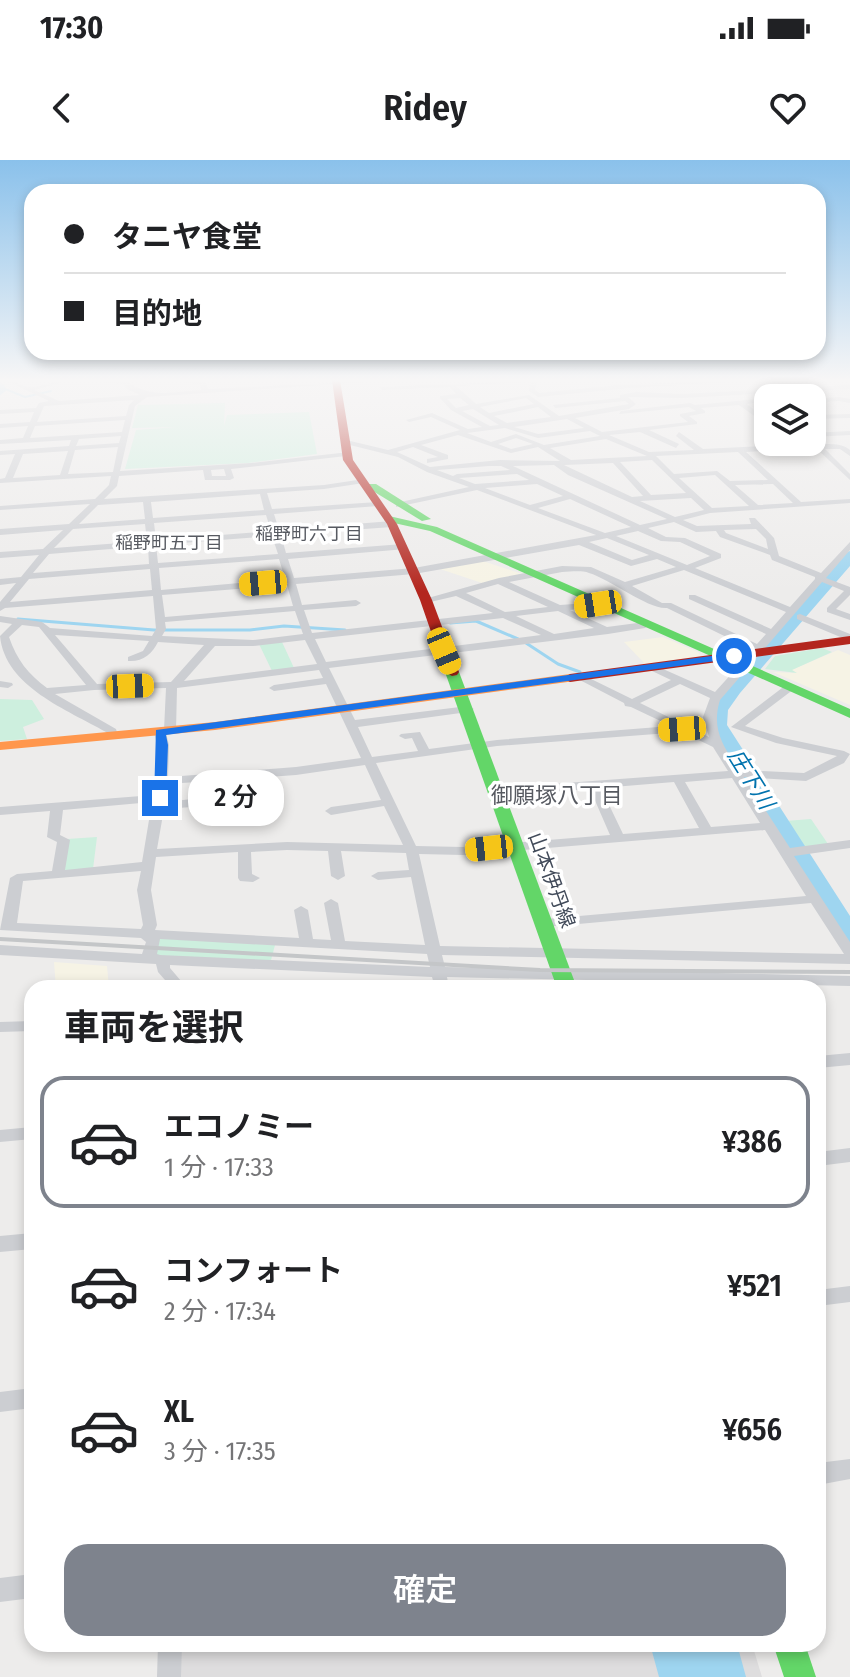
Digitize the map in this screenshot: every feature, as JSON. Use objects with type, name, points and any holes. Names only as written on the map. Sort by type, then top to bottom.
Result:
[{"type":"main road","points":[[348,451],[361,481],[394,523],[410,536],[453,538]]},
{"type":"main road","points":[[394,523],[453,538],[850,714]]},
{"type":"main road","name":"山本伊丹線","points":[[394,523],[465,701],[565,980]]},
{"type":"main road","points":[[0,746],[349,716],[465,701],[581,678],[724,658],[764,647],[850,639]]},
{"type":"main road","points":[[792,1652],[800,1677]]},
{"type":"street","points":[[0,453],[36,451]]},
{"type":"street","points":[[36,478],[47,451]]},
{"type":"street","points":[[63,477],[72,451]]},
{"type":"street","points":[[88,475],[96,451]]},
{"type":"street","points":[[1,606],[48,549],[100,502],[113,486],[121,451]]},
{"type":"street","points":[[4,481],[207,468],[322,451]]},
{"type":"street","points":[[378,451],[426,466],[503,499],[557,516],[712,576],[850,639]]},
{"type":"street","points":[[388,452],[393,451]]},
{"type":"street","points":[[426,466],[445,457],[429,451]]},
{"type":"street","points":[[550,451],[568,462]]},
{"type":"street","points":[[583,451],[599,460]]},
{"type":"street","points":[[639,451],[652,456],[710,511]]},
{"type":"street","points":[[426,466],[556,463],[725,451]]},
{"type":"street","points":[[741,451],[800,505]]},
{"type":"street","points":[[4,481],[20,452]]},
{"type":"street","points":[[826,455],[850,478]]},
{"type":"street","points":[[614,460],[649,498]]},
{"type":"street","points":[[500,462],[664,539],[682,540],[718,556],[624,585]]},
{"type":"street","points":[[556,463],[568,474],[696,529],[757,526]]},
{"type":"street","points":[[835,463],[850,463]]},
{"type":"street","points":[[448,477],[521,472]]},
{"type":"street","points":[[674,476],[717,473],[756,508]]},
{"type":"street","points":[[361,481],[263,492],[5,507],[3,532],[327,507],[394,523]]},
{"type":"street","points":[[0,555],[394,523],[478,487],[538,482]]},
{"type":"street","points":[[729,483],[772,482]]},
{"type":"street","points":[[503,499],[549,487]]},
{"type":"street","points":[[263,492],[310,639],[412,851],[440,980]]},
{"type":"street","points":[[631,500],[693,495]]},
{"type":"street","points":[[527,508],[570,497]]},
{"type":"street","points":[[132,659],[147,653],[161,629],[147,500]]},
{"type":"street","points":[[1,606],[414,571],[580,542],[710,511],[850,501]]},
{"type":"street","points":[[49,504],[50,528]]},
{"type":"street","points":[[580,510],[592,506]]},
{"type":"street","points":[[327,507],[335,528]]},
{"type":"street","points":[[741,509],[770,538],[772,553]]},
{"type":"street","points":[[557,516],[568,513]]},
{"type":"street","points":[[581,525],[614,516]]},
{"type":"street","points":[[0,582],[154,566],[367,550],[394,523]]},
{"type":"street","points":[[356,527],[367,550]]},
{"type":"street","points":[[718,528],[723,535],[772,553],[784,563],[850,590],[830,610],[846,616]]},
{"type":"street","points":[[580,542],[631,563],[657,556]]},
{"type":"street","points":[[850,545],[840,565],[823,579],[747,669],[716,697],[709,717],[717,745],[741,774],[768,826],[791,852],[850,956]]},
{"type":"street","points":[[323,553],[332,578]]},
{"type":"street","points":[[426,600],[531,574],[588,569],[660,606],[695,596],[764,647]]},
{"type":"street","points":[[693,581],[712,576]]},
{"type":"street","points":[[499,581],[608,631]]},
{"type":"street","points":[[457,593],[553,637]]},
{"type":"street","points":[[91,598],[92,613]]},
{"type":"street","points":[[160,620],[356,603]]},
{"type":"street","points":[[338,604],[341,618]]},
{"type":"street","points":[[47,631],[212,643],[310,639],[598,604]]},
{"type":"street","points":[[668,605],[764,647]]},
{"type":"street","points":[[254,611],[258,628]]},
{"type":"street","points":[[824,627],[833,618],[846,616]]},
{"type":"street","points":[[0,619],[40,624],[94,687]]},
{"type":"street","points":[[20,621],[4,637],[6,648],[21,673],[44,692],[112,731],[112,736]]},
{"type":"street","points":[[44,692],[174,685],[645,625]]},
{"type":"street","points":[[146,935],[150,925],[144,890],[174,685],[212,643]]},
{"type":"street","points":[[654,668],[716,697]]},
{"type":"street","points":[[581,678],[717,745]]},
{"type":"street","points":[[274,688],[331,680]]},
{"type":"street","points":[[629,704],[678,681]]},
{"type":"street","points":[[498,792],[741,774],[806,777],[840,761],[844,754],[780,741],[737,727],[790,687]]},
{"type":"street","points":[[162,781],[296,771],[480,745],[682,729]]},
{"type":"street","points":[[405,736],[416,734],[425,753]]},
{"type":"street","points":[[678,779],[707,831]]},
{"type":"street","points":[[594,785],[618,838]]},
{"type":"street","points":[[331,811],[389,802]]},
{"type":"street","points":[[0,811],[57,805],[192,803]]},
{"type":"street","points":[[57,805],[53,837],[64,840],[58,873]]},
{"type":"street","points":[[768,826],[463,851],[244,849],[150,859],[17,878],[6,896],[4,926],[432,950],[850,956]]},
{"type":"street","points":[[791,852],[850,844]]},
{"type":"street","points":[[334,848],[338,876]]},
{"type":"street","points":[[244,849],[245,878]]},
{"type":"street","points":[[387,872],[416,873]]},
{"type":"street","points":[[545,923],[815,899]]},
{"type":"street","points":[[331,903],[339,945]]},
{"type":"street","points":[[301,910],[307,943]]},
{"type":"street","points":[[42,953],[54,930]]},
{"type":"street","points":[[146,935],[154,941],[149,956],[163,961]]},
{"type":"street","points":[[0,950],[426,980]]},
{"type":"street","points":[[163,961],[163,969],[173,980]]},
{"type":"street","points":[[826,981],[850,981]]},
{"type":"street","points":[[0,1027],[24,1026]]},
{"type":"street","points":[[826,1061],[850,1059]]},
{"type":"street","points":[[0,1136],[24,1134]]},
{"type":"street","points":[[826,1158],[850,1155]]},
{"type":"street","points":[[0,1244],[24,1242]]},
{"type":"street","points":[[826,1297],[850,1294]]},
{"type":"street","points":[[0,1402],[24,1399]]},
{"type":"street","points":[[826,1473],[850,1469]]},
{"type":"street","points":[[0,1590],[24,1587]]},
{"type":"street","points":[[169,1677],[170,1652]]},
{"type":"shaded area","points":[[483,561],[522,574],[482,583],[440,569]]},
{"type":"shaded area","points":[[663,637],[701,656],[645,664],[624,642]]},
{"type":"shaded area","points":[[838,650],[850,655],[850,705],[773,672],[795,673],[791,670]]},
{"type":"shaded area","points":[[54,962],[107,966],[108,980],[55,980]]},
{"type":"shaded area","points":[[181,1652],[754,1652],[762,1677],[180,1677]]},
{"type":"green space","points":[[130,451],[316,451],[317,454],[248,463],[125,469]]},
{"type":"green space","points":[[282,642],[294,668],[272,671],[259,644]]},
{"type":"green space","points":[[822,648],[832,652],[792,670],[797,673],[765,669],[775,656]]},
{"type":"green space","points":[[0,699],[32,700],[44,719],[23,727],[27,739],[0,741]]},
{"type":"green space","points":[[811,819],[828,844],[803,849],[785,821]]},
{"type":"green space","points":[[97,837],[93,869],[63,871],[67,839]]},
{"type":"green space","points":[[157,938],[275,945],[270,964],[151,955]]},
{"type":"water","points":[[652,1652],[739,1652],[746,1677],[659,1677]]},
{"type":"waterway","name":"庄下川","points":[[850,556],[732,689],[718,710],[717,725],[850,936]]},
{"type":"waterway","points":[[18,619],[154,630],[250,630],[284,626],[345,630]]},
{"type":"waterway","points":[[450,623],[476,621],[518,639]]},
{"type":"waterway","points":[[526,643],[558,664],[580,672]]},
{"type":"railway","points":[[0,939],[540,970],[850,972]]},
{"type":"traffic: fast","points":[[372,486],[426,519]]},
{"type":"traffic: fast","points":[[389,519],[433,529],[850,714]]},
{"type":"traffic: fast","points":[[452,672],[564,980]]},
{"type":"traffic: fast","points":[[792,1652],[800,1677]]},
{"type":"traffic: slow","points":[[0,746],[215,726],[570,678]]},
{"type":"traffic: jam","points":[[347,451],[348,460],[392,524],[426,600],[452,672]]},
{"type":"traffic: jam","points":[[570,678],[850,640]]},
{"type":"district","name":"稲野町六丁目","points":[[309,534]]},
{"type":"district","name":"稲野町五丁目","points":[[169,543]]},
{"type":"district","name":"御願塚八丁目","points":[[557,795]]},
{"type":"route","points":[[160,798],[163,745],[160,732],[734,656]]}]
